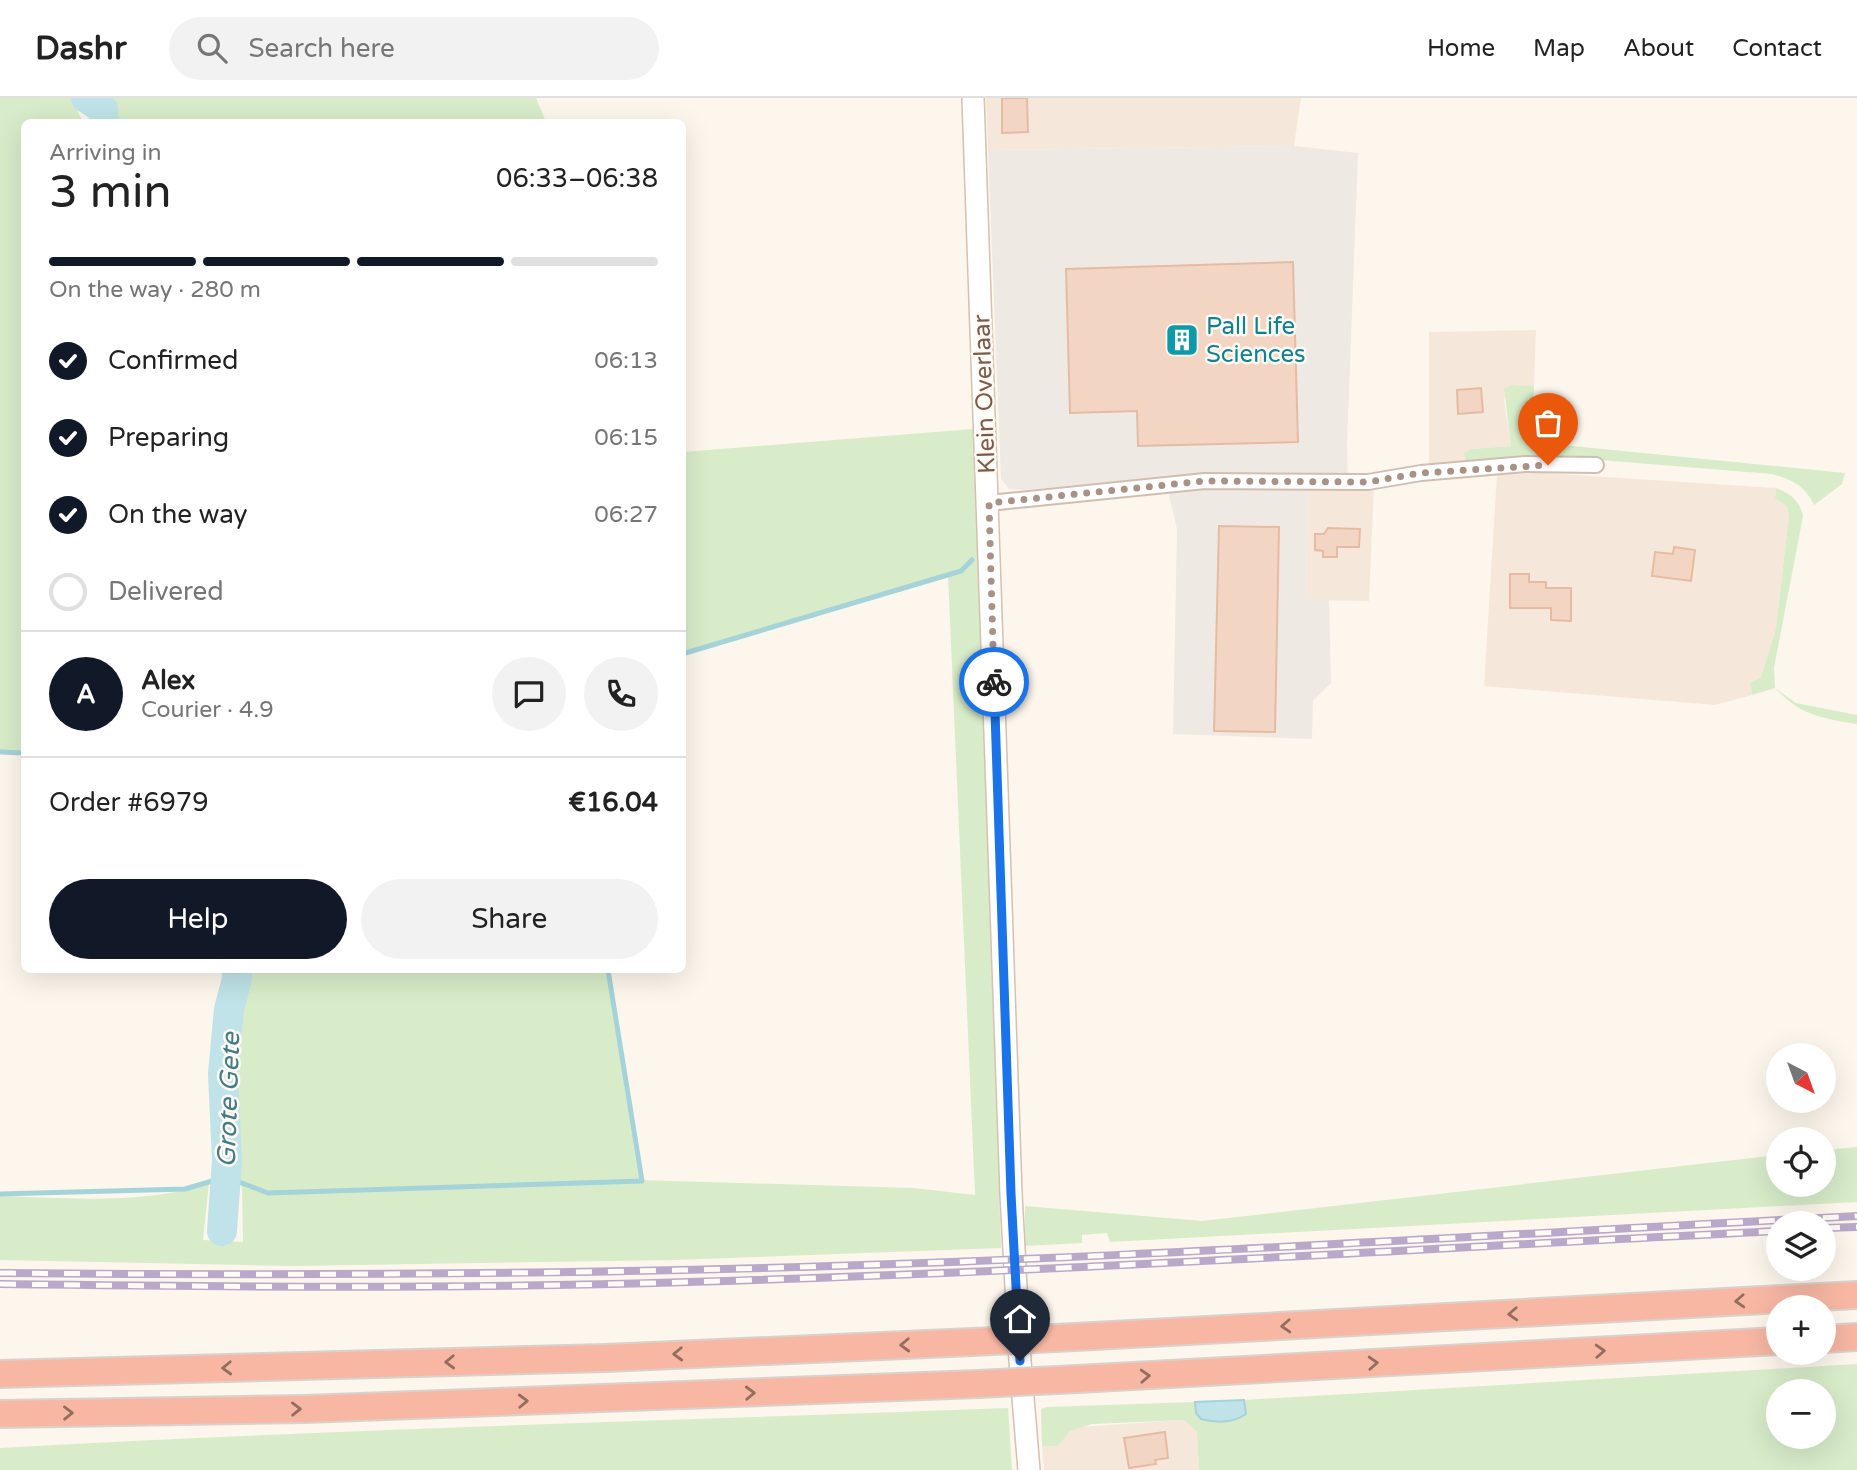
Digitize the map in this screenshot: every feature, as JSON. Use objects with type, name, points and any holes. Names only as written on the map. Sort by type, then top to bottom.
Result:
[{"type":"highway","points":[[0,1374],[606,1358],[1075,1338],[1857,1295]]},
{"type":"highway","points":[[1836,1338],[1857,1337]]},
{"type":"highway","points":[[0,1415],[305,1409],[978,1384],[1766,1342]]},
{"type":"main road","name":"Klein Overlaar","points":[[973,98],[1011,1194],[1029,1470]]},
{"type":"street","points":[[989,503],[1205,481],[1368,482],[1421,473],[1525,464],[1596,465]]},
{"type":"shaded area","points":[[986,98],[1301,98],[1294,146],[988,150]]},
{"type":"shaded area","points":[[1294,146],[1358,153],[1348,477],[1209,474],[1009,489],[1001,479],[988,150]]},
{"type":"shaded area","points":[[1536,330],[1534,386],[1512,385],[1504,400],[1511,446],[1471,449],[1466,463],[1429,468],[1429,332]]},
{"type":"shaded area","points":[[1543,473],[1776,488],[1775,498],[1787,507],[1789,515],[1776,628],[1761,677],[1750,683],[1752,695],[1715,705],[1484,686],[1497,474]]},
{"type":"shaded area","points":[[1374,484],[1369,601],[1306,600],[1308,487]]},
{"type":"shaded area","points":[[1197,486],[1308,487],[1306,600],[1329,600],[1331,683],[1313,701],[1312,739],[1173,734],[1177,529],[1168,491]]},
{"type":"shaded area","points":[[1184,1420],[1197,1432],[1199,1470],[1044,1470],[1042,1446],[1058,1446],[1070,1431],[1079,1427]]},
{"type":"green space","points":[[0,98],[71,98],[82,119],[21,119],[21,753],[0,750]]},
{"type":"green space","points":[[108,98],[536,98],[545,119],[110,119]]},
{"type":"green space","points":[[1512,385],[1534,386],[1532,442],[1845,473],[1842,484],[1814,505],[1798,485],[1772,474],[1539,455],[1466,463],[1464,453],[1471,449],[1511,446],[1504,388]]},
{"type":"green space","points":[[973,429],[1001,1248],[675,1260],[293,1266],[0,1260],[0,1196],[79,1199],[133,1197],[159,1195],[209,1183],[203,1240],[243,1242],[242,1188],[235,1177],[229,1060],[244,973],[606,973],[639,1180],[913,1188],[975,1195],[948,575],[686,652],[686,452]]},
{"type":"green space","points":[[1776,488],[1794,498],[1803,516],[1774,668],[1775,688],[1752,695],[1750,683],[1761,677],[1776,628],[1789,515],[1787,507],[1775,498]]},
{"type":"green space","points":[[1775,688],[1796,703],[1857,715],[1857,724],[1802,710]]},
{"type":"green space","points":[[1857,1147],[1857,1202],[1110,1242],[1107,1233],[1082,1235],[1082,1243],[1025,1246],[1025,1206],[1202,1221],[1766,1156],[1766,1197],[1836,1197],[1836,1149]]},
{"type":"green space","points":[[1857,1364],[1857,1470],[1199,1470],[1197,1432],[1184,1420],[1092,1424],[1070,1431],[1058,1446],[1042,1446],[1041,1409],[1047,1407],[1195,1402],[1196,1413],[1221,1422],[1233,1420],[1246,1413],[1244,1400]]},
{"type":"green space","points":[[1008,1408],[1012,1470],[0,1470],[0,1448],[378,1430]]},
{"type":"water","points":[[1244,1400],[1246,1414],[1236,1419],[1218,1422],[1201,1419],[1196,1413],[1195,1402]]},
{"type":"building","points":[[1002,98],[1027,98],[1028,132],[1002,133]]},
{"type":"building","name":"Pall Life Sciences","points":[[1293,262],[1298,442],[1138,446],[1137,411],[1070,413],[1066,269]]},
{"type":"building","points":[[1481,388],[1483,412],[1458,414],[1457,390]]},
{"type":"building","points":[[1219,526],[1279,527],[1275,732],[1214,731]]},
{"type":"building","points":[[1328,528],[1360,529],[1359,547],[1337,547],[1337,557],[1323,557],[1323,551],[1315,550],[1315,534],[1324,534]]},
{"type":"building","points":[[1674,547],[1695,550],[1691,581],[1652,576],[1655,552],[1673,554]]},
{"type":"building","points":[[1510,574],[1529,574],[1529,582],[1546,582],[1546,588],[1571,588],[1571,621],[1551,620],[1551,608],[1510,608]]},
{"type":"building","points":[[1165,1432],[1168,1458],[1155,1460],[1156,1464],[1129,1468],[1124,1438]]},
{"type":"waterway","name":"Grote Gete","points":[[86,98],[103,109],[104,119]]},
{"type":"waterway","points":[[686,653],[961,571],[972,560]]},
{"type":"waterway","points":[[0,752],[21,753]]},
{"type":"waterway","name":"Grote Gete","points":[[222,1231],[227,1160],[223,1074],[229,1009],[237,973]]},
{"type":"waterway","points":[[0,1194],[185,1189],[226,1177],[268,1193],[642,1181],[608,973]]},
{"type":"railway","points":[[0,1273],[426,1274],[829,1266],[1270,1248],[1857,1216]]},
{"type":"railway","points":[[1836,1228],[1857,1227]]},
{"type":"railway","points":[[0,1284],[516,1286],[824,1278],[1766,1232]]},
{"type":"way so far","points":[[994,682],[989,503],[1205,481],[1368,482],[1421,473],[1525,464],[1548,465]]},
{"type":"place","name":"Pall Life Sciences","points":[[1182,340]]},
{"type":"route","points":[[994,682],[1011,1194],[1020,1361]]}]
